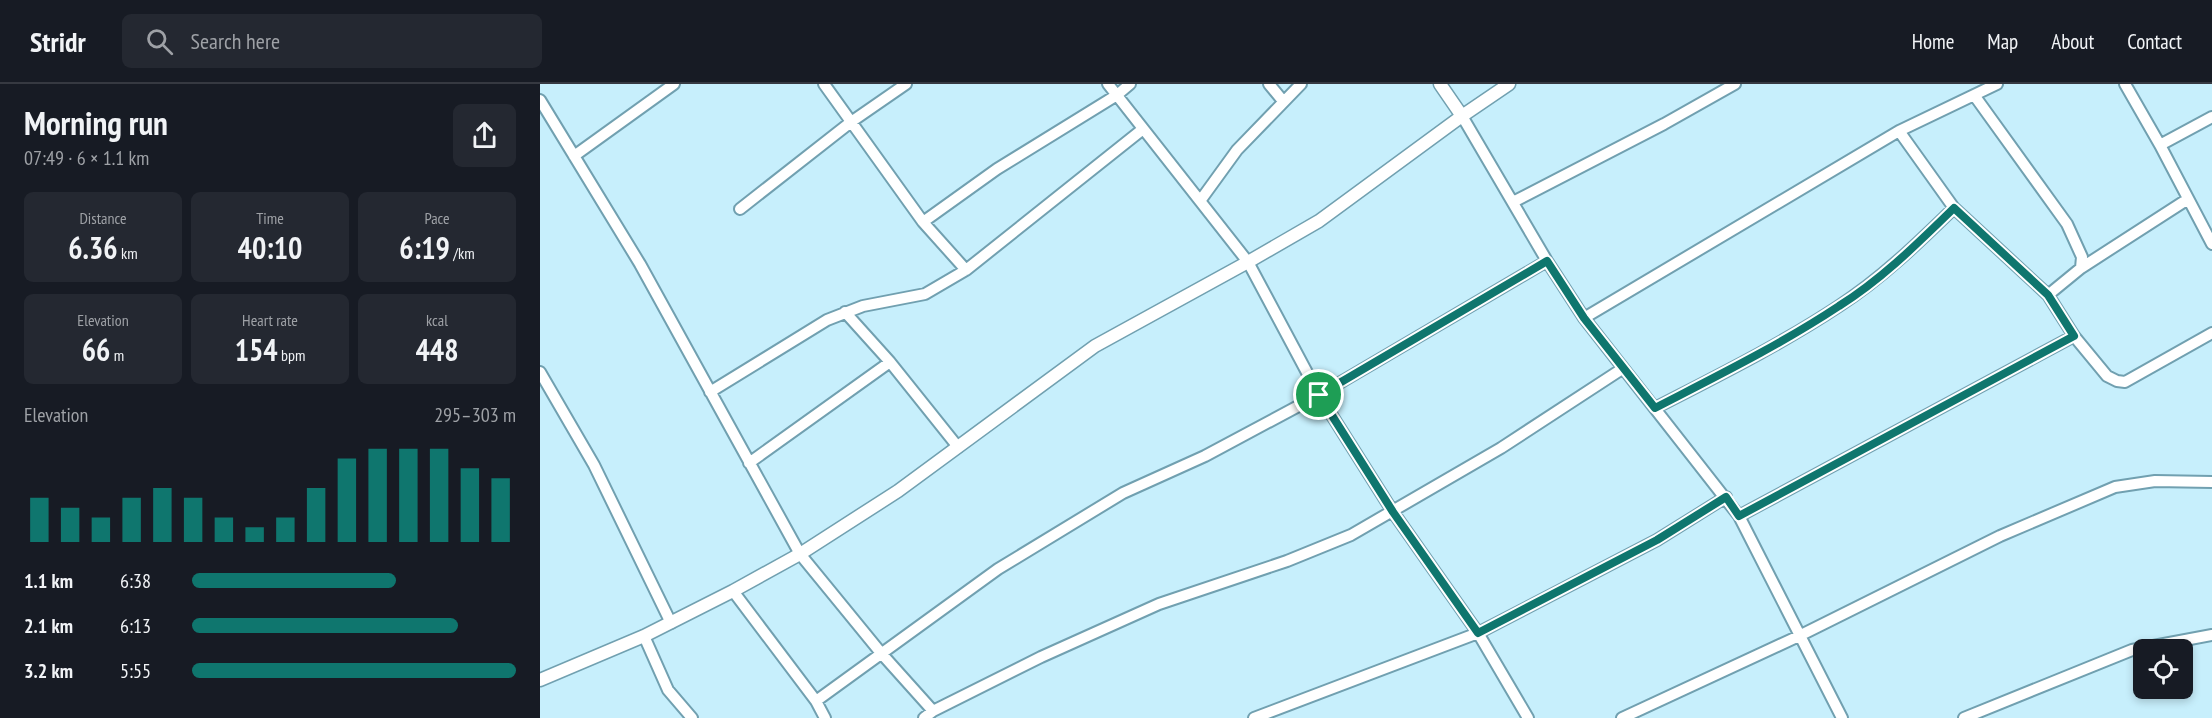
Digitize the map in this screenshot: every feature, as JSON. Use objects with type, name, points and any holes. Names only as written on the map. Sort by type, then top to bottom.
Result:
[{"type":"street","points":[[574,156],[674,84]]},
{"type":"street","points":[[824,84],[923,222],[966,270]]},
{"type":"street","points":[[740,208],[851,122],[906,84]]},
{"type":"street","points":[[1108,84],[1248,262],[1319,395],[1393,512],[1478,633],[1528,718]]},
{"type":"street","points":[[923,222],[997,169],[1117,95],[1130,84]]},
{"type":"street","points":[[1269,84],[1283,101]]},
{"type":"street","points":[[1200,201],[1237,150],[1301,84]]},
{"type":"street","points":[[1440,84],[1462,116],[1547,261],[1584,318],[1739,516],[1842,718]]},
{"type":"street","points":[[540,679],[644,636],[800,554],[898,491],[1095,346],[1319,221],[1509,84]]},
{"type":"street","points":[[1513,202],[1664,124],[1735,84]]},
{"type":"street","points":[[1584,318],[1899,132],[1996,84]]},
{"type":"street","points":[[2125,84],[2212,244]]},
{"type":"street","points":[[1974,95],[2067,224],[2082,258],[2081,268]]},
{"type":"street","points":[[540,100],[640,264],[800,554],[881,653],[933,711]]},
{"type":"street","points":[[2160,145],[2212,117]]},
{"type":"street","points":[[710,392],[827,320],[863,306],[925,294],[966,270],[1143,129]]},
{"type":"street","points":[[1899,132],[1954,208],[2048,295],[2074,336],[2107,376],[2125,382],[2212,333]]},
{"type":"street","points":[[2048,295],[2081,268],[2188,199]]},
{"type":"street","points":[[1655,408],[1750,360],[1840,306],[1911,250],[1954,208]]},
{"type":"street","points":[[816,701],[999,569],[1123,493],[1205,456],[1319,395],[1547,261]]},
{"type":"street","points":[[845,312],[890,362],[958,447]]},
{"type":"street","points":[[1739,516],[2074,336]]},
{"type":"street","points":[[749,463],[890,362]]},
{"type":"street","points":[[924,718],[933,711],[1041,657],[1159,604],[1287,561],[1351,535],[1501,448],[1622,369]]},
{"type":"street","points":[[540,372],[594,465],[671,623]]},
{"type":"street","points":[[1622,718],[1799,636],[2000,536],[2115,487],[2155,482],[2212,483]]},
{"type":"street","points":[[1254,718],[1478,633],[1657,540],[1726,497]]},
{"type":"street","points":[[733,591],[816,701],[825,718]]},
{"type":"street","points":[[1964,718],[2132,650],[2212,635]]},
{"type":"street","points":[[644,636],[668,690],[692,718]]},
{"type":"route","points":[[1954,208],[2048,295],[2074,336],[1739,516],[1726,497],[1657,540],[1478,633],[1393,512],[1319,395],[1547,261],[1584,318],[1655,408],[1750,360],[1840,306],[1911,250],[1954,208]]}]
